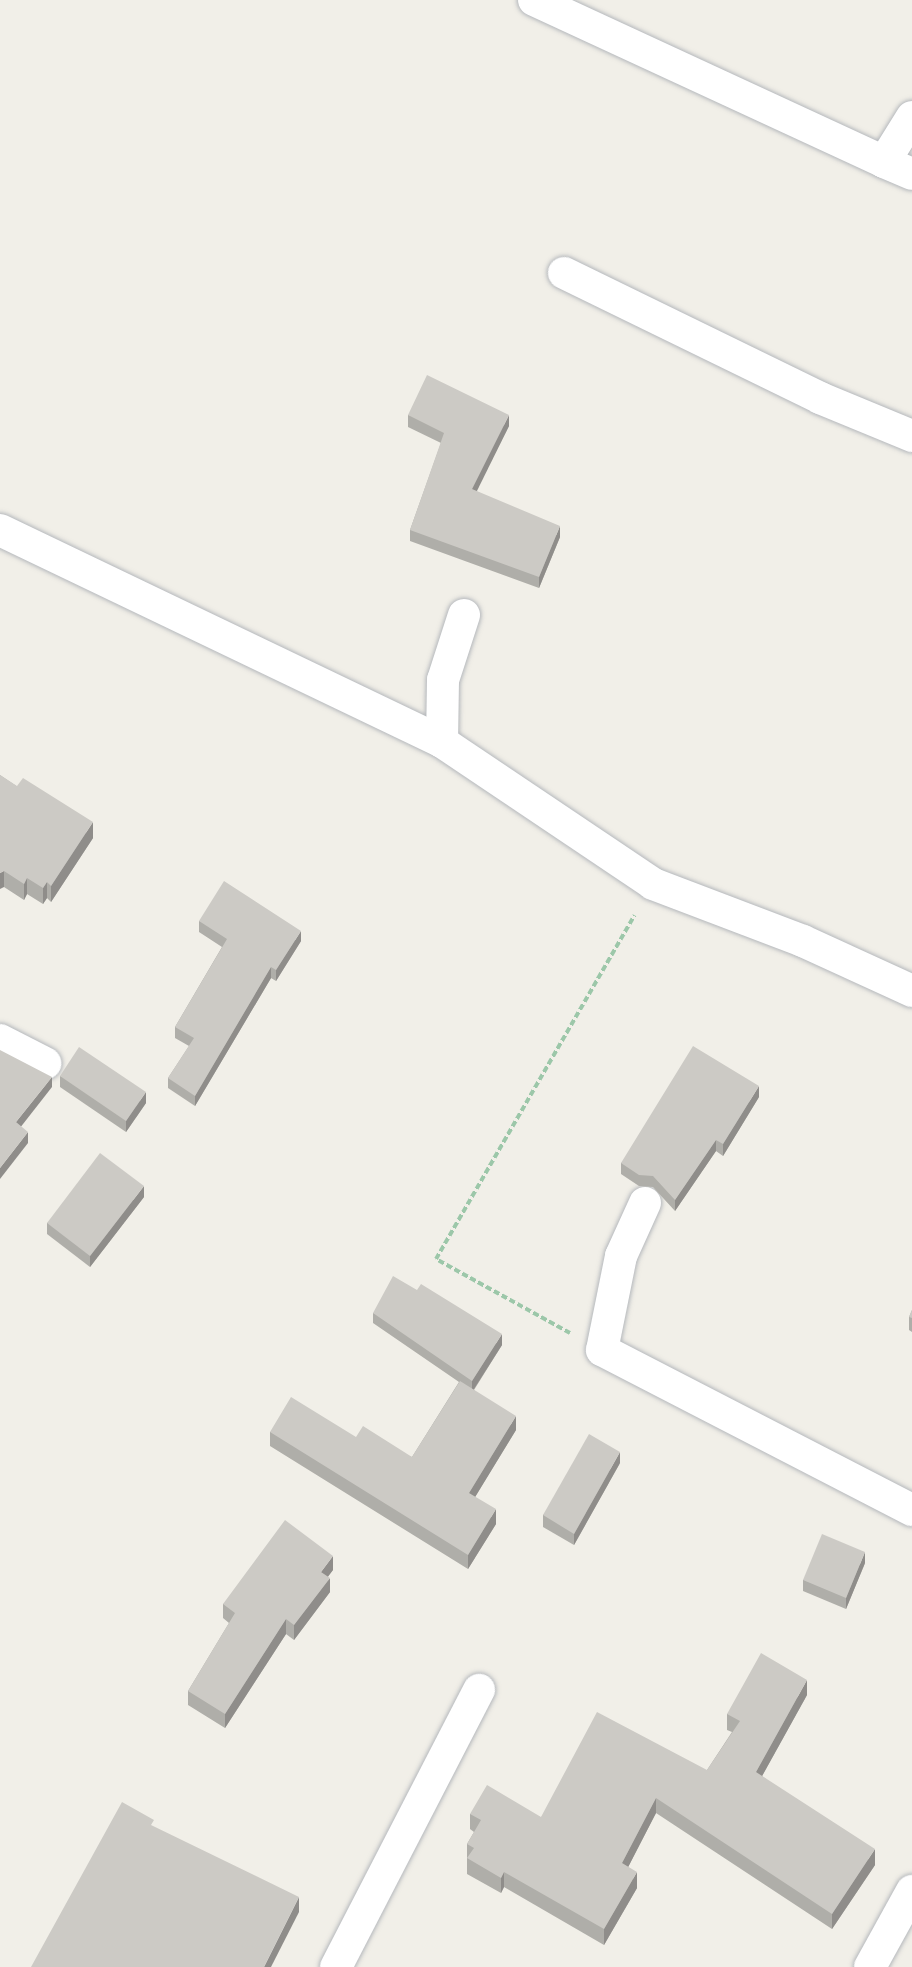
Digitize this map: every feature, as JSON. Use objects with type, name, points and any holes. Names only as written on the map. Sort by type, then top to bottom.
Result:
[{"type":"street","points":[[534,0],[912,174]]},
{"type":"street","points":[[884,162],[912,117]]},
{"type":"street","points":[[564,273],[820,398],[912,436]]},
{"type":"street","points":[[0,530],[442,742],[653,884],[803,941],[912,991]]},
{"type":"street","points":[[442,742],[443,680],[464,615]]},
{"type":"street","points":[[0,1040],[45,1063]]},
{"type":"street","points":[[645,1203],[621,1256],[602,1350],[912,1510]]},
{"type":"street","points":[[336,1967],[479,1690]]},
{"type":"street","points":[[870,1967],[912,1891]]},
{"type":"path","points":[[602,1350],[436,1259],[653,884]]},
{"type":"building","points":[[427,375],[509,415],[472,489],[560,526],[539,577],[410,530],[444,433],[408,415]]},
{"type":"building","points":[[0,775],[17,786],[23,778],[93,822],[51,886],[47,882],[43,888],[27,878],[24,884],[4,871],[0,873]]},
{"type":"building","points":[[224,881],[301,931],[276,970],[271,967],[195,1096],[168,1078],[194,1038],[175,1027],[227,939],[199,921]]},
{"type":"building","points":[[693,1046],[759,1086],[723,1144],[716,1140],[675,1200],[653,1176],[639,1175],[621,1163]]},
{"type":"building","points":[[79,1047],[146,1092],[126,1121],[60,1076]]},
{"type":"building","points":[[0,1050],[52,1077],[16,1122],[28,1132],[0,1168]]},
{"type":"building","points":[[100,1153],[144,1186],[90,1256],[47,1223]]},
{"type":"building","points":[[393,1276],[417,1290],[421,1284],[502,1334],[472,1381],[373,1313]]},
{"type":"building","points":[[460,1381],[516,1416],[469,1493],[496,1509],[468,1555],[270,1432],[291,1397],[356,1437],[363,1426],[412,1457]]},
{"type":"building","points":[[589,1434],[620,1452],[574,1534],[543,1515]]},
{"type":"building","points":[[285,1520],[333,1556],[321,1572],[330,1578],[294,1625],[286,1619],[225,1714],[188,1691],[235,1613],[223,1604]]},
{"type":"building","points":[[822,1534],[865,1552],[846,1598],[803,1580]]},
{"type":"building","points":[[761,1653],[807,1680],[756,1772],[875,1849],[832,1914],[656,1798],[622,1863],[637,1872],[604,1929],[504,1872],[501,1878],[467,1858],[474,1848],[467,1844],[481,1820],[470,1814],[487,1785],[541,1817],[597,1712],[707,1770],[740,1721],[727,1714]]},
{"type":"building","points":[[122,1802],[154,1820],[151,1825],[299,1897],[264,1967],[31,1967]]}]
